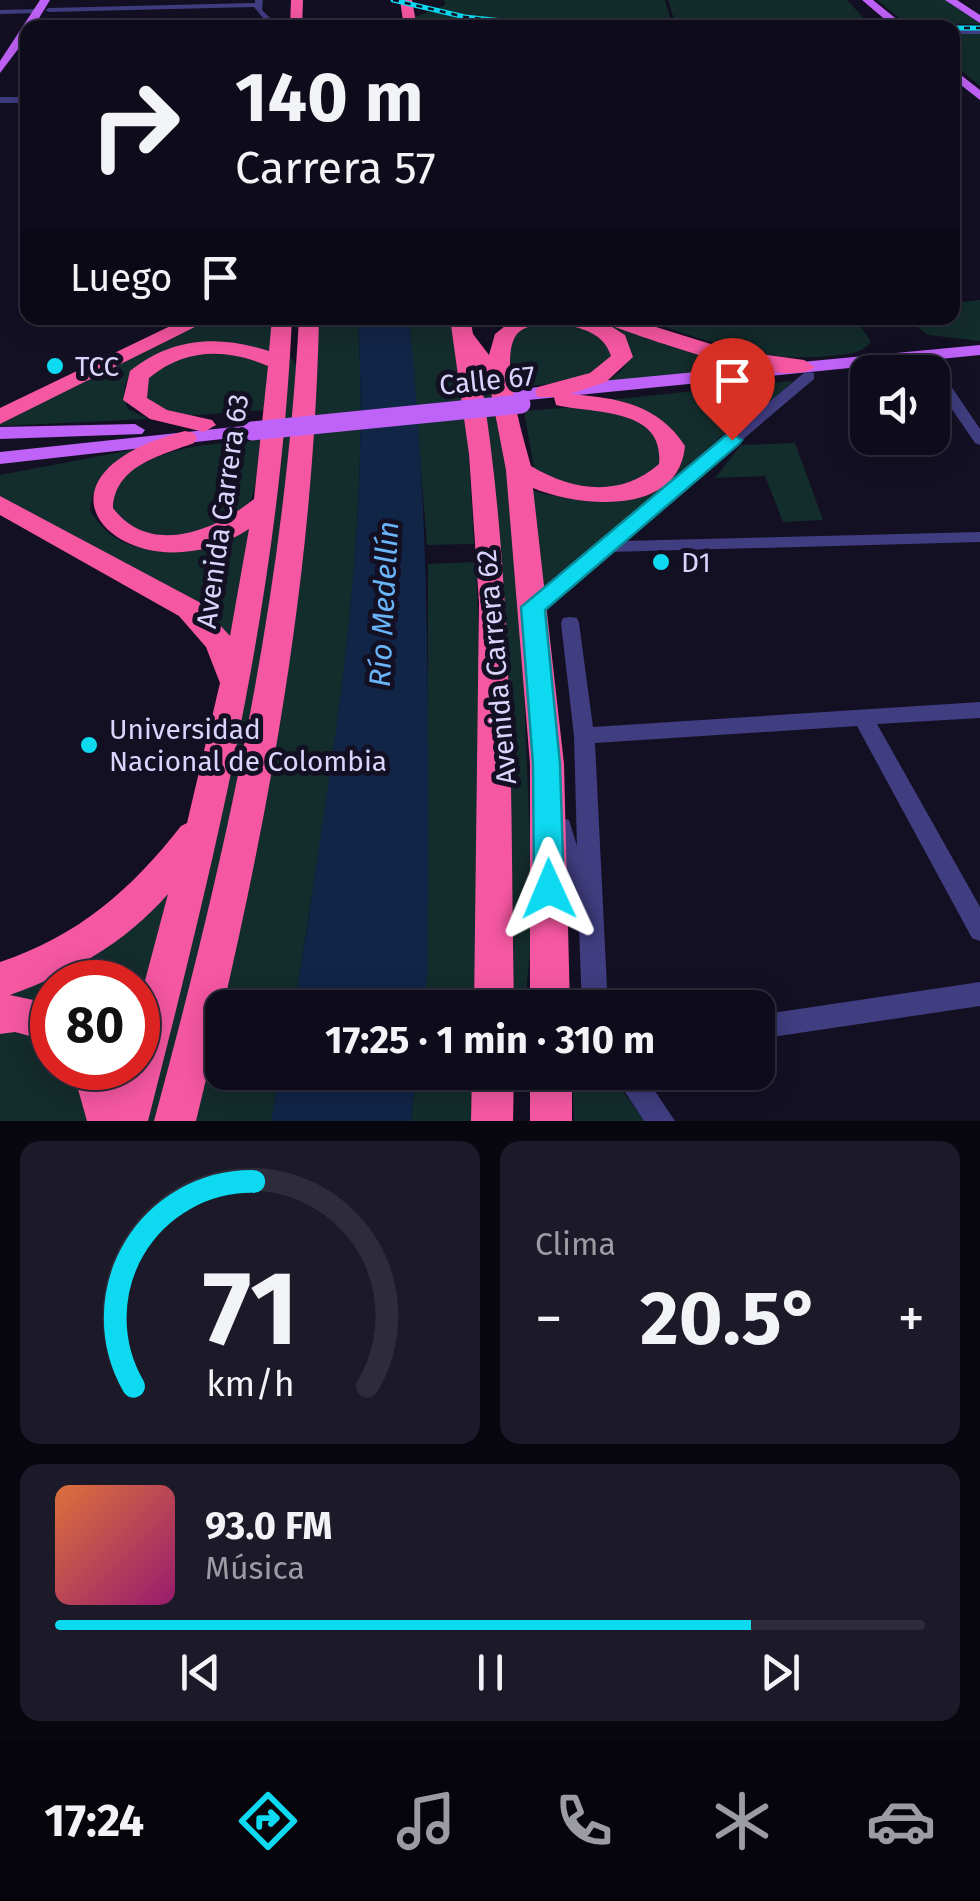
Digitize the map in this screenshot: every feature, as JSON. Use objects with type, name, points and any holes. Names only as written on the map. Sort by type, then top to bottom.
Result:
[{"type":"highway","points":[[0,417],[189,325]]},
{"type":"highway","name":"Avenida Carrera 63","points":[[127,1121],[203,822],[255,583],[288,345],[304,325]]},
{"type":"highway","points":[[513,395],[501,343],[518,325]]},
{"type":"highway","points":[[555,396],[608,372],[622,357],[617,340],[591,325]]},
{"type":"highway","points":[[628,325],[722,357],[806,372]]},
{"type":"highway","name":"Avenida Carrera 62","points":[[461,326],[513,395],[547,764],[550,990]]},
{"type":"highway","name":"Avenida Carrera 62","points":[[461,326],[481,454],[492,586],[494,990]]},
{"type":"highway","points":[[194,432],[145,410],[135,400],[138,376],[166,355],[204,346],[288,345]]},
{"type":"highway","name":"Avenida Carrera 63","points":[[175,1121],[272,704],[292,572],[288,345]]},
{"type":"highway","points":[[519,470],[558,491],[592,496],[641,488],[670,466],[673,446],[652,421],[614,406],[555,396]]},
{"type":"highway","points":[[194,432],[140,455],[111,476],[99,501],[106,520],[117,530],[147,542],[190,540],[227,530],[266,502]]},
{"type":"highway","points":[[0,504],[188,609],[219,643],[234,680]]},
{"type":"highway","points":[[0,980],[59,959],[120,920],[168,871],[203,822]]},
{"type":"highway","points":[[0,1015],[15,1013],[30,1017]]},
{"type":"highway","points":[[99,1090],[108,1121]]},
{"type":"highway","points":[[492,1121],[493,1090]]},
{"type":"main road","points":[[857,0],[882,20]]},
{"type":"main road","points":[[867,0],[892,20]]},
{"type":"main road","points":[[950,0],[980,20]]},
{"type":"main road","points":[[0,70],[20,42]]},
{"type":"main road","points":[[0,90],[20,58]]},
{"type":"main road","points":[[960,78],[980,96]]},
{"type":"main road","points":[[960,90],[980,107]]},
{"type":"main road","name":"Calle 67","points":[[806,372],[980,350]]},
{"type":"main road","name":"Calle 67","points":[[950,362],[980,359]]},
{"type":"main road","name":"Calle 67","points":[[0,458],[513,395],[555,396],[850,369]]},
{"type":"main road","points":[[0,433],[154,430]]},
{"type":"main road","name":"Calle 67","points":[[0,445],[154,430],[194,432]]},
{"type":"main road","points":[[0,471],[117,446]]},
{"type":"street","points":[[0,12],[47,5],[258,2]]},
{"type":"street","points":[[533,607],[806,372]]},
{"type":"street","points":[[950,395],[980,440]]},
{"type":"street","points":[[610,542],[980,527]]},
{"type":"street","points":[[610,542],[980,537]]},
{"type":"street","points":[[570,624],[584,736],[594,990]]},
{"type":"street","points":[[584,736],[980,710]]},
{"type":"street","points":[[862,718],[980,930]]},
{"type":"street","points":[[547,764],[592,956]]},
{"type":"street","points":[[775,1024],[980,994]]},
{"type":"street","points":[[638,1090],[661,1121]]},
{"type":"green space","points":[[444,0],[665,0],[671,20],[415,20],[445,5]]},
{"type":"green space","points":[[668,0],[847,0],[865,20],[674,20]]},
{"type":"green space","points":[[877,0],[950,0],[980,20],[980,24],[960,24],[960,20],[901,20]]},
{"type":"green space","points":[[980,33],[980,86],[960,70],[960,34]]},
{"type":"green space","points":[[980,300],[980,341],[929,335],[914,325],[960,325],[960,302]]},
{"type":"green space","points":[[194,325],[272,325],[270,353],[213,343],[138,368],[125,384],[124,395],[128,409],[148,419],[0,426],[0,421]]},
{"type":"green space","points":[[315,325],[358,325],[361,403],[354,571],[335,739],[297,990],[206,990],[315,355]]},
{"type":"green space","points":[[410,325],[453,325],[465,392],[474,544],[427,545]]},
{"type":"green space","points":[[530,325],[580,325],[612,341],[612,362],[578,381],[518,387],[509,355],[514,331]]},
{"type":"green space","points":[[597,325],[623,325],[728,360],[766,368],[600,384],[623,368],[628,351]]},
{"type":"green space","points":[[660,325],[860,325],[871,342],[847,354],[782,356],[737,349]]},
{"type":"green space","points":[[246,353],[270,367],[264,410],[174,417],[147,405],[143,375],[176,354]]},
{"type":"green space","points":[[288,354],[301,371],[267,682],[162,1121],[139,1121],[145,1090],[160,1090],[160,1013]]},
{"type":"green space","points":[[478,362],[493,383],[508,474],[521,616],[533,915],[526,990],[507,990]]},
{"type":"green space","points":[[793,381],[772,400],[758,405],[542,590],[533,491],[567,498],[595,498],[656,487],[667,426],[654,415],[607,400]]},
{"type":"green space","points":[[607,407],[650,426],[665,457],[659,466],[629,485],[593,492],[569,490],[535,475],[524,411]]},
{"type":"green space","points":[[260,440],[255,487],[248,509],[222,521],[192,533],[161,538],[134,530],[111,507],[116,480],[151,460],[202,446]]},
{"type":"green space","points":[[795,443],[823,520],[783,522],[765,476],[715,478],[741,445]]},
{"type":"green space","points":[[137,449],[99,482],[90,511],[106,531],[124,543],[165,548],[252,521],[231,647],[0,496],[0,475]]},
{"type":"green space","points":[[476,562],[485,789],[479,990],[426,990],[428,564]]},
{"type":"green space","points":[[173,874],[152,960],[47,960]]},
{"type":"green space","points":[[30,972],[30,1005],[0,992]]},
{"type":"green space","points":[[205,998],[205,1090],[277,1090],[271,1121],[184,1121]]},
{"type":"green space","points":[[0,1025],[30,1031],[30,1090],[86,1090],[94,1107],[93,1121],[0,1121]]},
{"type":"green space","points":[[414,1090],[476,1090],[475,1121],[411,1121]]},
{"type":"green space","points":[[573,1090],[622,1090],[644,1121],[574,1121]]},
{"type":"water","name":"Río Medellín","points":[[358,325],[410,325],[425,562],[426,990],[296,990],[347,636],[360,446]]},
{"type":"water","points":[[277,1090],[414,1090],[411,1121],[271,1121]]},
{"type":"railway","points":[[393,0],[493,20]]},
{"type":"railway","points":[[960,28],[980,28]]},
{"type":"place","name":"TCC","points":[[55,366]]},
{"type":"place","name":"D1","points":[[661,562]]},
{"type":"place","name":"Universidad Nacional de Colombia","points":[[89,745]]},
{"type":"route","points":[[549,889],[547,764],[533,607],[732,440]]}]
